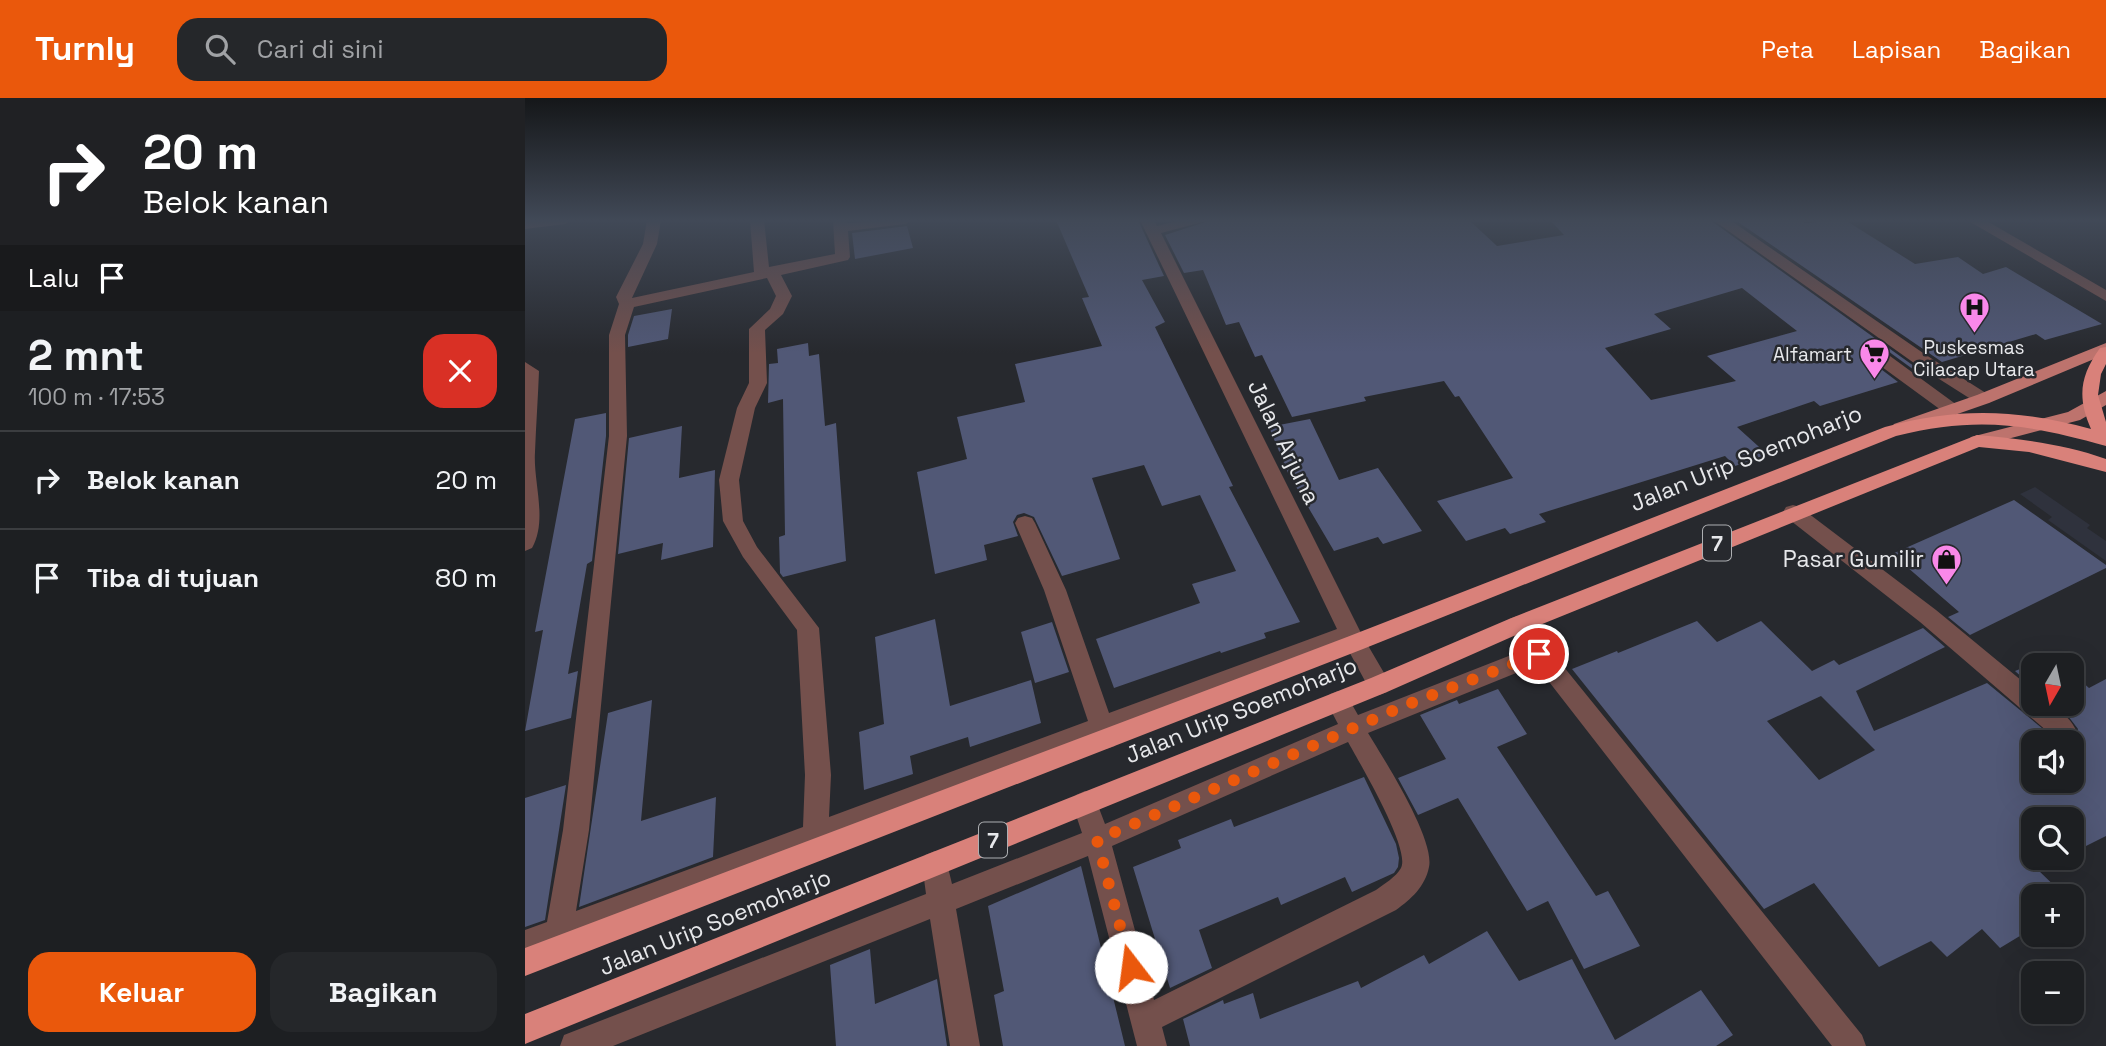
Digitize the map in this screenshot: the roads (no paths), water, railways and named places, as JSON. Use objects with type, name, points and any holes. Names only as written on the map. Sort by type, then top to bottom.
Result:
[{"type":"highway","points":[[2106,350],[2094,366],[2089,384],[2098,401],[2106,439]]},
{"type":"highway","name":"7","points":[[1891,430],[1956,418],[1996,418],[2050,424],[2106,439]]},
{"type":"highway","name":"Jalan Urip Soemoharjo","points":[[815,843],[1891,430]]},
{"type":"highway","name":"Jalan Urip Soemoharjo","points":[[525,1029],[1379,685],[1517,625],[1793,512],[1977,441]]},
{"type":"highway","name":"7","points":[[1977,441],[2029,446],[2084,458],[2106,466]]},
{"type":"highway","points":[[525,962],[557,940]]},
{"type":"main road","points":[[1891,430],[1983,400],[2106,350]]},
{"type":"main road","points":[[1977,441],[2050,424],[2074,416],[2098,401]]},
{"type":"street","points":[[557,940],[576,830],[618,436],[617,335],[627,304],[624,297],[640,264]]},
{"type":"street","points":[[525,944],[557,940],[815,843],[818,775],[808,628],[750,552],[733,520],[729,480],[746,408],[758,383],[757,329],[777,311],[784,296],[767,272],[766,264]]},
{"type":"street","points":[[627,304],[806,264]]},
{"type":"street","name":"Jalan Arjuna","points":[[1168,264],[1352,638],[1379,685]]},
{"type":"street","points":[[1783,264],[1886,337],[1983,400]]},
{"type":"street","points":[[2051,264],[2106,296]]},
{"type":"street","points":[[1873,352],[1951,409]]},
{"type":"street","points":[[525,367],[531,371],[526,401],[529,511],[525,543]]},
{"type":"street","points":[[1793,512],[1928,616],[2064,730]]},
{"type":"street","points":[[1025,523],[1055,590],[1104,732]]},
{"type":"street","points":[[1517,625],[1851,1046]]},
{"type":"street","points":[[575,1046],[1097,840],[1406,705],[1539,654]]},
{"type":"street","points":[[1148,1032],[1166,1011],[1386,900],[1408,880],[1416,864],[1415,856],[1399,812],[1338,701]]},
{"type":"street","points":[[1085,803],[1148,1032]]},
{"type":"street","points":[[935,864],[965,1046]]},
{"type":"place","name":"Puskesmas Cilacap Utara","points":[[1974,335]]},
{"type":"place","name":"Alfamart","points":[[1875,381]]},
{"type":"place","name":"Pasar Gumilir","points":[[1947,586]]}]
